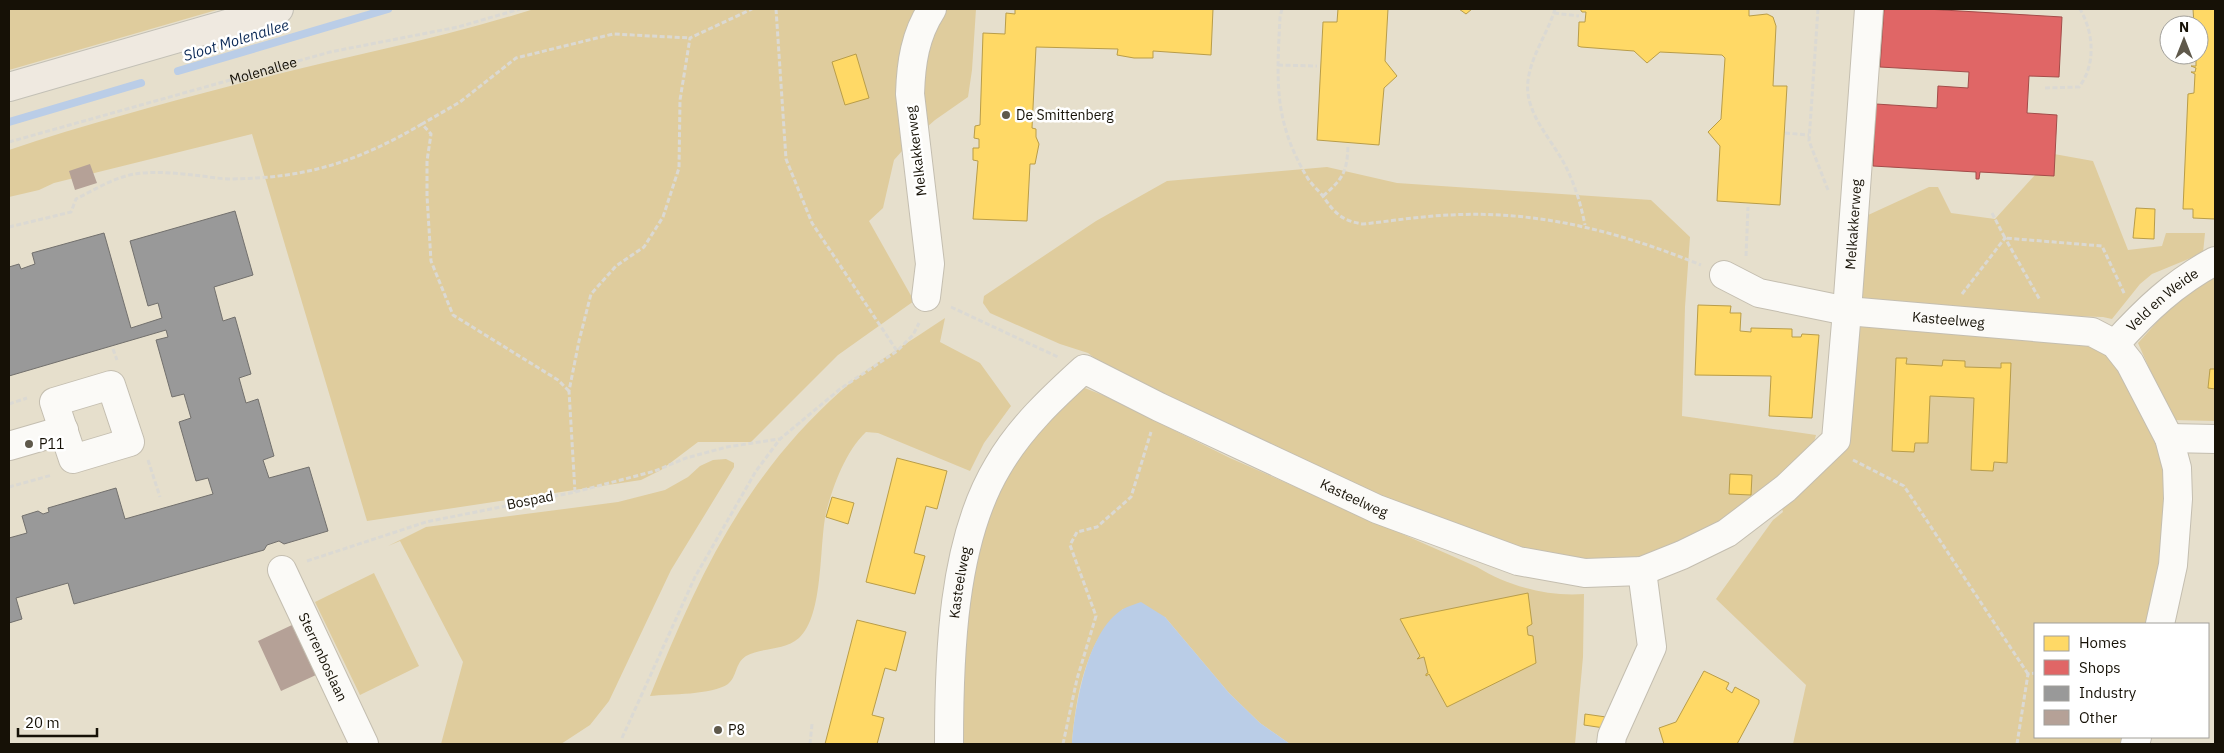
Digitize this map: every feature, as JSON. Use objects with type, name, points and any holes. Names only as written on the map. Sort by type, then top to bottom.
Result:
[{"type":"main road","points":[[9,87],[279,9]]},
{"type":"street","name":"Melkakkerweg","points":[[926,297],[930,264],[910,94],[910,68],[921,26],[932,9]]},
{"type":"street","name":"Melkakkerweg","points":[[1847,311],[1869,9]]},
{"type":"street","name":"Veld en Weide","points":[[2115,344],[2137,320],[2176,284],[2215,261]]},
{"type":"street","points":[[1735,280],[1759,293],[1777,298],[1847,311]]},
{"type":"street","name":"Kasteelweg","points":[[949,744],[955,610],[962,566],[977,508],[998,466],[1018,437],[1058,392],[1084,369],[1159,407],[1377,509],[1518,561],[1585,573],[1642,571],[1682,555],[1727,533],[1786,488],[1836,440],[1847,311],[2092,332],[2115,344],[2130,363],[2169,438],[2177,468],[2178,499],[2173,565],[2160,623]]},
{"type":"street","points":[[111,385],[130,442],[72,459],[54,402],[111,385]]},
{"type":"street","points":[[9,446],[64,430]]},
{"type":"street","points":[[2169,438],[2215,439]]},
{"type":"street","name":"Sterrenboslaan","points":[[282,570],[364,744]]},
{"type":"street","points":[[1611,744],[1612,736],[1652,647],[1642,571]]},
{"type":"path","name":"Molenallee","points":[[9,142],[330,52],[458,27],[520,9]]},
{"type":"path","points":[[9,227],[71,212],[76,199],[104,185],[136,174],[192,175],[228,179],[280,176],[315,171],[355,159],[422,124],[460,102],[516,58],[613,34],[690,38],[752,9]]},
{"type":"path","points":[[776,9],[786,159],[812,223],[897,351]]},
{"type":"path","points":[[1282,9],[1278,65],[1278,98],[1282,124],[1291,148],[1308,179],[1336,215],[1363,224],[1413,218],[1478,214],[1526,217],[1585,225],[1653,246],[1735,280],[1748,207]]},
{"type":"path","points":[[1555,9],[1533,61],[1528,80],[1527,97],[1533,112],[1567,168],[1574,185],[1585,225]]},
{"type":"path","points":[[1818,9],[1809,141],[1837,214],[1854,216]]},
{"type":"path","points":[[2045,88],[2079,87],[2086,78],[2091,39],[2080,9]]},
{"type":"path","points":[[1554,13],[1579,16]]},
{"type":"path","points":[[575,492],[569,391],[591,294],[616,266],[644,247],[663,217],[679,168],[680,100],[690,38]]},
{"type":"path","points":[[1278,65],[1317,66]]},
{"type":"path","points":[[422,124],[431,134],[427,161],[431,261],[453,315],[558,380],[569,391]]},
{"type":"path","points":[[1786,133],[1810,135]]},
{"type":"path","points":[[1323,196],[1337,184],[1345,173],[1348,146]]},
{"type":"path","points":[[1992,213],[2057,328]]},
{"type":"path","points":[[1942,320],[2005,238]]},
{"type":"path","points":[[2005,238],[2102,246],[2137,320]]},
{"type":"path","points":[[622,738],[695,577],[756,471],[780,439],[840,389],[897,351],[913,335],[920,320],[926,297],[974,316],[1084,369]]},
{"type":"path","points":[[1063,744],[1077,679],[1096,616],[1070,545],[1077,532],[1097,528],[1131,497],[1159,407]]},
{"type":"path","name":"Bospad","points":[[282,570],[426,522],[575,492],[655,471],[694,456],[726,447],[780,439]]},
{"type":"path","points":[[130,442],[144,448],[160,497]]},
{"type":"path","points":[[1828,448],[1904,486],[2028,674],[2017,744]]},
{"type":"path","points":[[9,487],[77,468],[72,459]]},
{"type":"path","points":[[2028,674],[2034,673]]},
{"type":"path","points":[[810,744],[812,724]]},
{"type":"shaded area","points":[[9,9],[220,9],[9,70]]},
{"type":"shaded area","points":[[534,9],[976,9],[972,70],[968,97],[935,120],[910,142],[894,160],[883,208],[869,221],[914,301],[838,355],[751,442],[698,442],[661,470],[641,480],[367,521],[252,134],[54,183],[39,190],[9,197],[9,150],[177,100],[460,30]]},
{"type":"shaded area","points":[[2054,154],[2093,161],[2128,250],[2162,246],[2166,233],[2205,233],[2203,253],[2152,274],[2140,284],[2112,319],[2103,317],[2036,315],[1858,300],[1866,216],[1929,187],[1938,187],[1951,213],[1995,219]]},
{"type":"shaded area","points":[[1327,167],[1397,183],[1651,200],[1690,237],[1685,307],[1682,416],[1816,435],[1812,449],[1795,466],[1719,523],[1640,561],[1568,563],[1434,523],[1110,370],[1088,353],[1060,344],[990,313],[983,303],[984,296],[1096,221],[1167,181]]},
{"type":"shaded area","points":[[2215,273],[2215,421],[2172,420],[2138,343],[2187,289]]},
{"type":"shaded area","points":[[945,318],[940,342],[980,363],[1011,406],[984,443],[970,471],[878,433],[866,432],[846,459],[832,492],[824,526],[817,597],[807,628],[799,638],[787,645],[746,656],[740,662],[731,681],[721,688],[702,692],[650,696],[686,610],[706,570],[727,531],[777,458],[808,423],[854,380],[879,361]]},
{"type":"shaded area","points":[[1857,325],[2070,339],[2103,348],[2120,371],[2165,456],[2163,545],[2148,623],[2034,623],[2034,738],[2125,738],[2123,744],[1793,744],[1806,685],[1716,599],[1773,520],[1783,512],[1781,505],[1848,439],[1852,422]]},
{"type":"shaded area","points":[[1077,385],[1105,396],[1230,458],[1477,567],[1502,580],[1542,592],[1584,594],[1583,657],[1575,744],[1290,744],[1260,723],[1229,693],[1165,617],[1123,609],[1104,629],[1090,656],[1081,684],[1072,744],[962,744],[967,608],[978,553],[995,492],[1015,454]]},
{"type":"shaded area","points":[[726,459],[734,463],[734,467],[671,570],[609,701],[590,725],[561,744],[441,744],[463,662],[400,541],[388,546],[426,527],[618,502],[665,490],[688,477],[700,466],[713,460]]},
{"type":"shaded area","points":[[374,573],[419,666],[360,695],[315,602]]},
{"type":"water","points":[[1141,602],[1165,617],[1229,693],[1260,723],[1290,744],[1072,744],[1076,710],[1085,670],[1100,634],[1123,609]]},
{"type":"building: Homes","name":"De Smittenberg","points":[[1015,9],[1213,9],[1211,55],[1153,51],[1153,58],[1134,58],[1117,55],[1118,49],[1036,47],[1032,128],[1036,129],[1036,137],[1039,144],[1035,164],[1030,164],[1027,221],[973,219],[978,161],[973,160],[973,148],[979,148],[979,139],[974,138],[975,126],[980,125],[983,33],[1005,34],[1006,13],[1015,14]]},
{"type":"building: Homes","points":[[1338,9],[1388,9],[1385,61],[1397,76],[1384,88],[1379,145],[1317,140],[1323,22],[1337,22]]},
{"type":"building: Homes","points":[[1459,9],[1472,9],[1466,14]]},
{"type":"building: Homes","points":[[1580,9],[1749,9],[1749,16],[1767,14],[1773,17],[1776,26],[1773,86],[1787,86],[1780,205],[1717,201],[1720,146],[1708,132],[1721,119],[1725,58],[1722,55],[1660,52],[1647,63],[1634,51],[1581,47],[1578,46],[1579,22],[1585,22],[1586,12],[1582,12]]},
{"type":"building: Homes","points":[[2193,9],[2215,9],[2215,219],[2193,218],[2193,209],[2183,209],[2188,94],[2194,93],[2195,74],[2191,72],[2195,72],[2196,68],[2191,66],[2209,65],[2209,15],[2193,15]]},
{"type":"building: Homes","points":[[856,54],[869,98],[845,105],[832,62]]},
{"type":"building: Homes","points":[[2136,208],[2155,209],[2154,239],[2133,238]]},
{"type":"building: Homes","points":[[1698,305],[1731,306],[1730,313],[1741,313],[1740,331],[1751,332],[1751,328],[1792,329],[1792,337],[1801,337],[1802,334],[1819,335],[1812,418],[1769,416],[1771,376],[1695,375]]},
{"type":"building: Homes","points":[[1896,358],[1907,358],[1906,364],[1942,366],[1943,360],[1965,361],[1965,367],[2001,368],[2001,363],[2011,363],[2007,463],[1994,462],[1993,471],[1971,470],[1974,398],[1930,396],[1928,443],[1915,443],[1914,452],[1892,451]]},
{"type":"building: Homes","points":[[2210,369],[2215,369],[2215,389],[2208,388]]},
{"type":"building: Homes","points":[[897,458],[947,471],[937,509],[926,506],[914,553],[925,556],[915,594],[866,582]]},
{"type":"building: Homes","points":[[1730,474],[1752,475],[1751,495],[1729,494]]},
{"type":"building: Homes","points":[[832,497],[854,503],[848,524],[826,517]]},
{"type":"building: Homes","points":[[1528,593],[1532,624],[1527,627],[1528,635],[1533,636],[1536,663],[1447,707],[1429,674],[1426,676],[1428,673],[1424,657],[1417,659],[1420,656],[1400,619]]},
{"type":"building: Homes","points":[[857,620],[906,632],[896,671],[885,668],[872,715],[884,718],[877,744],[825,744]]},
{"type":"building: Homes","points":[[1704,671],[1729,683],[1726,689],[1732,693],[1735,687],[1759,700],[1737,744],[1664,744],[1659,728],[1676,722]]},
{"type":"building: Homes","points":[[1585,714],[1606,717],[1604,728],[1584,725]]},
{"type":"building: Shops","points":[[1884,9],[1926,9],[2062,17],[2059,77],[2029,76],[2027,113],[2057,115],[2054,176],[1980,172],[1979,179],[1976,179],[1976,172],[1873,166],[1876,104],[1937,108],[1938,86],[1968,88],[1969,72],[1880,67]]},
{"type":"building: Industry","points":[[235,211],[253,275],[214,287],[223,321],[235,317],[251,374],[239,378],[246,403],[258,399],[274,456],[263,460],[269,478],[309,467],[328,531],[284,544],[279,541],[267,545],[264,550],[74,604],[68,583],[16,598],[22,619],[9,623],[9,538],[27,533],[22,516],[38,511],[43,514],[49,512],[48,508],[116,488],[125,519],[213,494],[208,478],[196,481],[179,422],[191,418],[184,394],[172,397],[156,340],[168,337],[166,330],[9,376],[9,267],[19,264],[21,269],[35,264],[32,253],[104,233],[131,328],[162,318],[158,303],[148,306],[130,241]]},
{"type":"building: Other","points":[[90,164],[97,183],[75,190],[69,171]]},
{"type":"building: Other","points":[[292,625],[316,675],[281,691],[258,641]]},
{"type":"waterway","name":"Sloot Molenallee","points":[[178,71],[388,9]]},
{"type":"waterway","name":"Sloot Molenallee","points":[[9,122],[141,83]]},
{"type":"place","name":"De Smittenberg","points":[[1006,115]]},
{"type":"place","name":"P11","points":[[29,444]]},
{"type":"place","name":"P8","points":[[718,730]]}]
